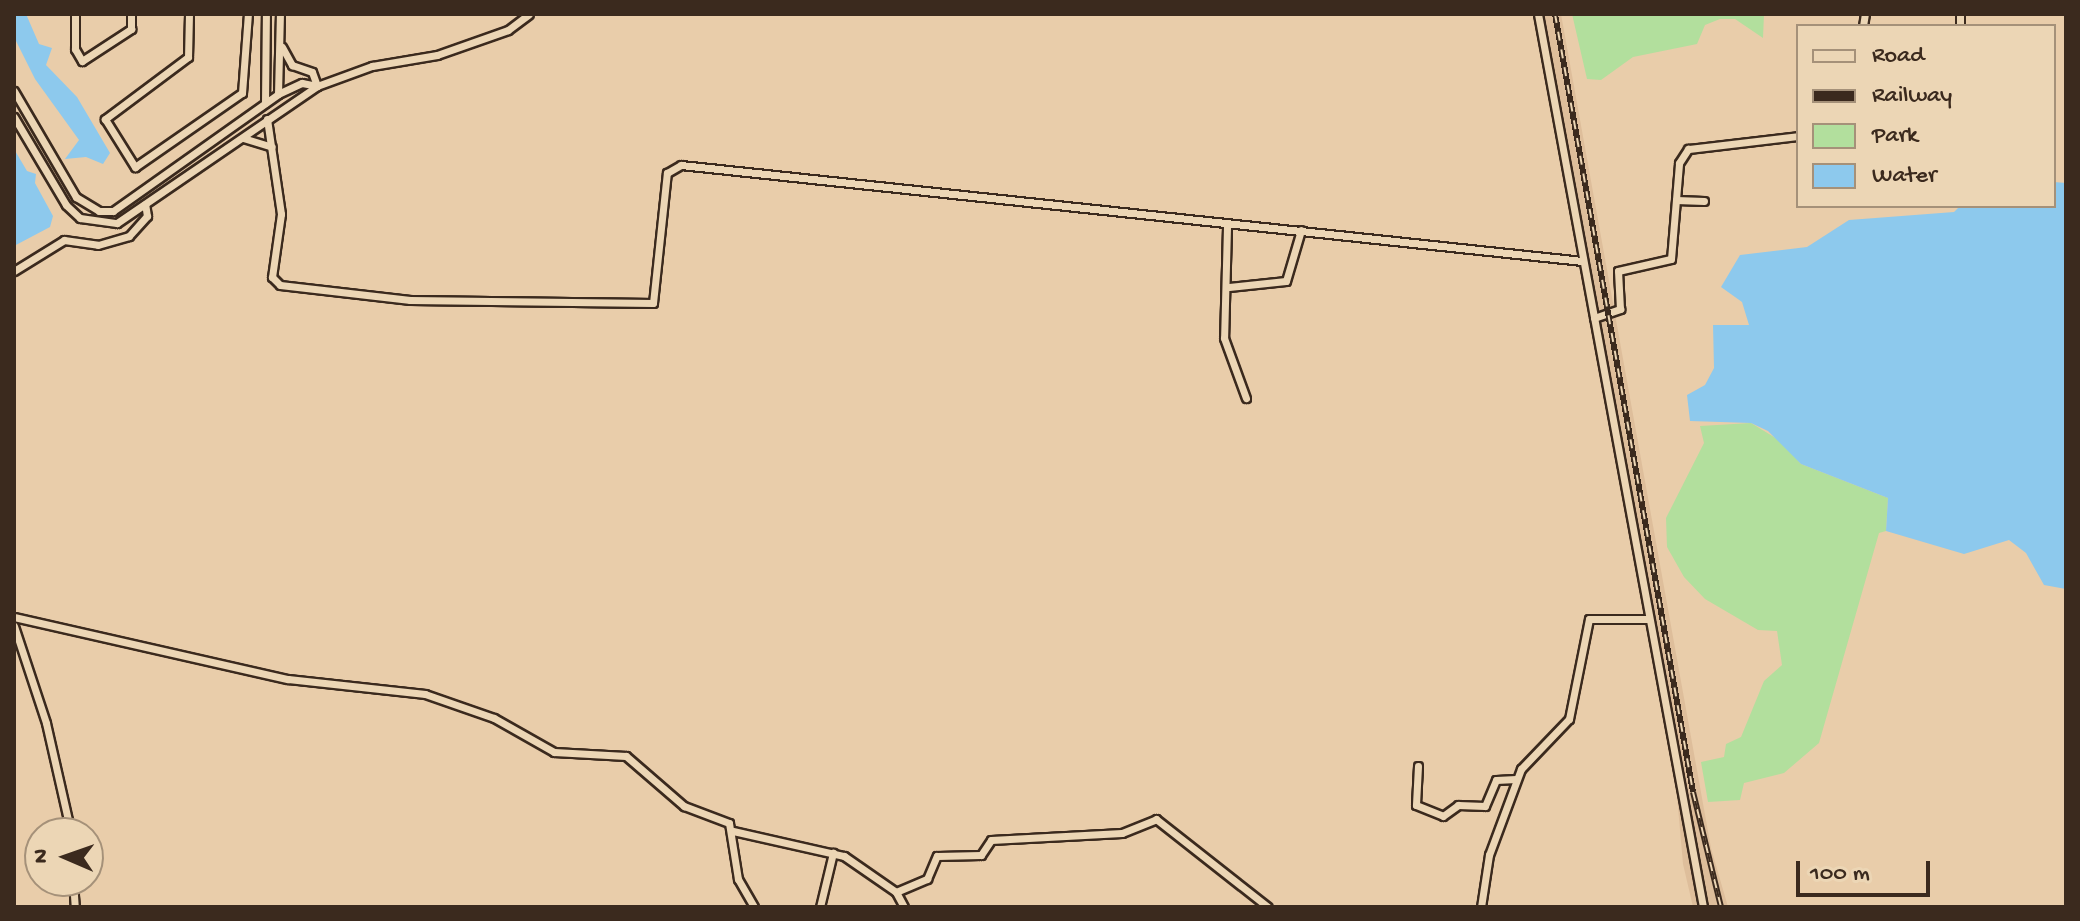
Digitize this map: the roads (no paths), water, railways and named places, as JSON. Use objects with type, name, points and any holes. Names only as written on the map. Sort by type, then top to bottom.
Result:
[{"type":"street","points":[[75,14],[75,49],[82,61],[131,29],[131,14]]},
{"type":"street","points":[[189,14],[188,57],[105,119],[135,167],[242,93],[248,14]]},
{"type":"street","points":[[266,14],[265,103],[271,117],[281,214],[270,263],[275,282],[410,300],[653,303],[667,173],[674,165],[1227,227],[1254,222],[1582,261]]},
{"type":"street","points":[[280,14],[278,94],[286,104]]},
{"type":"street","points":[[14,117],[80,218],[117,223],[286,104],[317,86],[372,66],[437,55],[508,30],[529,14]]},
{"type":"street","points":[[1538,14],[1703,907]]},
{"type":"street","points":[[279,33],[284,57],[312,72],[317,86]]},
{"type":"street","points":[[14,91],[76,197],[99,211],[113,211],[278,94],[302,83],[317,86]]},
{"type":"street","points":[[1594,318],[1620,309],[1618,271],[1671,259],[1679,163],[1694,145],[1796,136]]},
{"type":"street","points":[[241,138],[255,137],[273,148]]},
{"type":"street","points":[[138,196],[145,205]]},
{"type":"street","points":[[1676,200],[1704,201]]},
{"type":"street","points":[[14,271],[64,240],[114,244],[139,227],[145,205]]},
{"type":"street","points":[[1227,227],[1229,287],[1225,344],[1246,398]]},
{"type":"street","points":[[1229,287],[1286,281],[1301,230]]},
{"type":"street","points":[[14,617],[288,679],[437,696],[494,718],[554,752],[626,756],[684,806],[724,818],[733,831],[738,879],[754,907]]},
{"type":"street","points":[[1481,907],[1489,855],[1516,779],[1569,719],[1589,619],[1649,619]]},
{"type":"street","points":[[14,626],[46,723],[67,817]]},
{"type":"street","points":[[1418,766],[1416,805],[1443,816],[1458,805],[1485,806],[1496,780],[1516,779]]},
{"type":"street","points":[[896,892],[927,879],[937,856],[981,855],[995,840],[1122,833],[1156,819],[1268,907]]},
{"type":"street","points":[[733,831],[833,853],[896,892],[904,907]]},
{"type":"street","points":[[820,907],[833,853]]},
{"type":"water","points":[[14,14],[26,14],[39,44],[52,48],[46,65],[77,97],[110,153],[103,164],[86,157],[65,159],[79,140],[35,79],[14,37]]},
{"type":"water","points":[[14,149],[27,171],[36,174],[35,183],[53,216],[50,227],[14,246]]},
{"type":"water","points":[[2056,182],[2066,183],[2066,589],[2044,585],[2026,553],[2009,540],[1964,554],[1886,531],[1888,498],[1801,464],[1768,431],[1751,423],[1690,421],[1687,395],[1705,385],[1714,368],[1713,325],[1749,325],[1742,302],[1721,287],[1740,255],[1807,247],[1849,220],[1954,212],[1958,208],[2056,208]]},
{"type":"railway","points":[[1555,14],[1693,792],[1721,907]]}]
